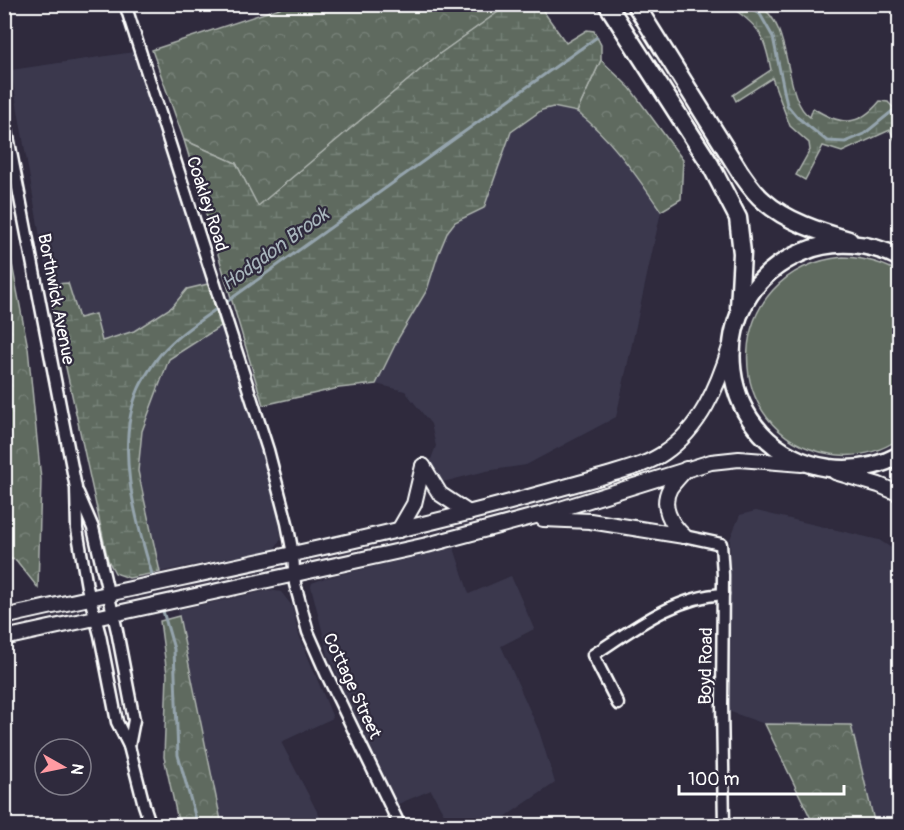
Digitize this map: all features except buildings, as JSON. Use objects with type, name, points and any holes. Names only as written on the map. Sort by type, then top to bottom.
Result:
[{"type":"highway","points":[[607,4],[710,164],[738,218],[742,253],[731,347],[732,376],[740,402],[747,415],[775,447],[812,465],[854,470],[881,464],[900,455]]},
{"type":"highway","points":[[635,4],[740,172],[757,195],[788,217],[900,258]]},
{"type":"highway","points":[[735,326],[750,294],[759,282],[792,256],[831,244],[900,249]]},
{"type":"main road","points":[[4,617],[399,530],[470,513],[635,467],[666,452],[688,431],[702,412],[723,366],[735,326]]},
{"type":"main road","points":[[4,638],[427,545],[554,511],[711,462],[739,459],[812,465],[858,478],[900,494]]},
{"type":"main road","points":[[399,530],[414,504],[423,466],[440,494],[470,513]]},
{"type":"main road","points":[[684,536],[675,527],[666,507],[671,487],[686,469]]},
{"type":"main road","points":[[520,520],[552,518],[590,521],[684,536]]},
{"type":"street","name":"Coakley Road","points":[[125,4],[230,325],[268,450],[293,554]]},
{"type":"street","name":"Borthwick Avenue","points":[[4,116],[76,488],[77,529],[90,597],[117,722],[129,746]]},
{"type":"street","name":"Borthwick Avenue","points":[[76,488],[93,528],[113,615],[134,720],[129,746]]},
{"type":"street","name":"Boyd Road","points":[[684,536],[721,543],[724,825]]},
{"type":"street","name":"Cottage Street","points":[[293,554],[294,575],[302,610],[315,650],[400,825]]},
{"type":"street","points":[[618,704],[593,655],[672,607],[698,597],[723,594]]},
{"type":"street","points":[[129,746],[151,825]]},
{"type":"shaded area","points":[[134,52],[262,454],[279,520],[281,539],[274,549],[129,578],[115,573],[108,560],[51,299],[11,70]]},
{"type":"shaded area","points":[[553,107],[577,112],[594,125],[618,151],[661,211],[616,417],[526,465],[486,471],[439,483],[431,471],[430,462],[436,446],[431,424],[405,391],[376,384],[399,337],[427,290],[448,231],[455,222],[484,208],[511,132],[542,110]]},
{"type":"shaded area","points":[[756,511],[879,540],[899,553],[899,825],[875,825],[851,725],[765,724],[728,711],[730,539],[740,515]]},
{"type":"shaded area","points":[[454,548],[469,594],[511,576],[534,629],[501,646],[539,731],[555,783],[493,825],[450,825],[431,790],[398,804],[328,654],[311,586],[312,583],[325,578]]},
{"type":"shaded area","points":[[270,590],[281,592],[292,606],[299,635],[333,718],[281,742],[324,825],[222,825],[178,610]]},
{"type":"green space","points":[[754,4],[769,13],[783,42],[795,94],[801,108],[810,117],[813,108],[831,118],[856,120],[872,110],[880,101],[888,102],[899,114],[899,149],[890,130],[842,152],[823,146],[805,180],[796,175],[810,150],[809,143],[790,126],[772,78],[736,101],[733,95],[771,70],[766,47],[758,32],[747,19],[728,5]]},
{"type":"green space","points":[[289,5],[508,5],[438,55],[258,207],[236,163],[184,140],[152,50]]},
{"type":"green space","points":[[508,5],[539,5],[566,43],[587,30],[594,31],[601,45],[601,60],[577,112],[553,107],[542,110],[511,132],[484,208],[455,222],[448,231],[427,290],[399,337],[376,384],[339,388],[263,405],[184,140],[236,163],[258,206],[438,55]]},
{"type":"green space","points":[[601,60],[630,88],[683,160],[681,199],[661,211],[612,146],[577,112]]},
{"type":"green space","points":[[4,222],[28,348],[41,480],[38,588],[16,560],[5,558]]},
{"type":"green space","points":[[843,257],[873,261],[900,273],[899,439],[874,451],[848,455],[830,454],[793,441],[767,417],[752,387],[748,353],[755,320],[773,290],[802,268]]},
{"type":"green space","points":[[68,283],[79,318],[95,314],[102,341],[134,331],[172,307],[187,289],[208,284],[221,326],[169,359],[142,431],[138,471],[160,572],[129,578],[115,573],[108,560],[51,299],[54,284]]},
{"type":"green space","points":[[179,616],[222,825],[179,825],[164,757],[167,674],[160,621]]},
{"type":"green space","points":[[765,724],[851,725],[875,825],[814,825]]},
{"type":"waterway","name":"Hodgdon Brook","points":[[744,4],[760,14],[773,37],[787,105],[797,117],[827,141],[845,142],[864,134],[895,109]]},
{"type":"waterway","name":"Hodgdon Brook","points":[[225,303],[597,37]]},
{"type":"waterway","name":"Hodgdon Brook","points":[[152,574],[139,529],[130,481],[128,433],[132,410],[141,385],[162,352],[185,331],[219,307]]},
{"type":"waterway","name":"Hodgdon Brook","points":[[163,611],[174,649],[178,755],[198,826]]}]
